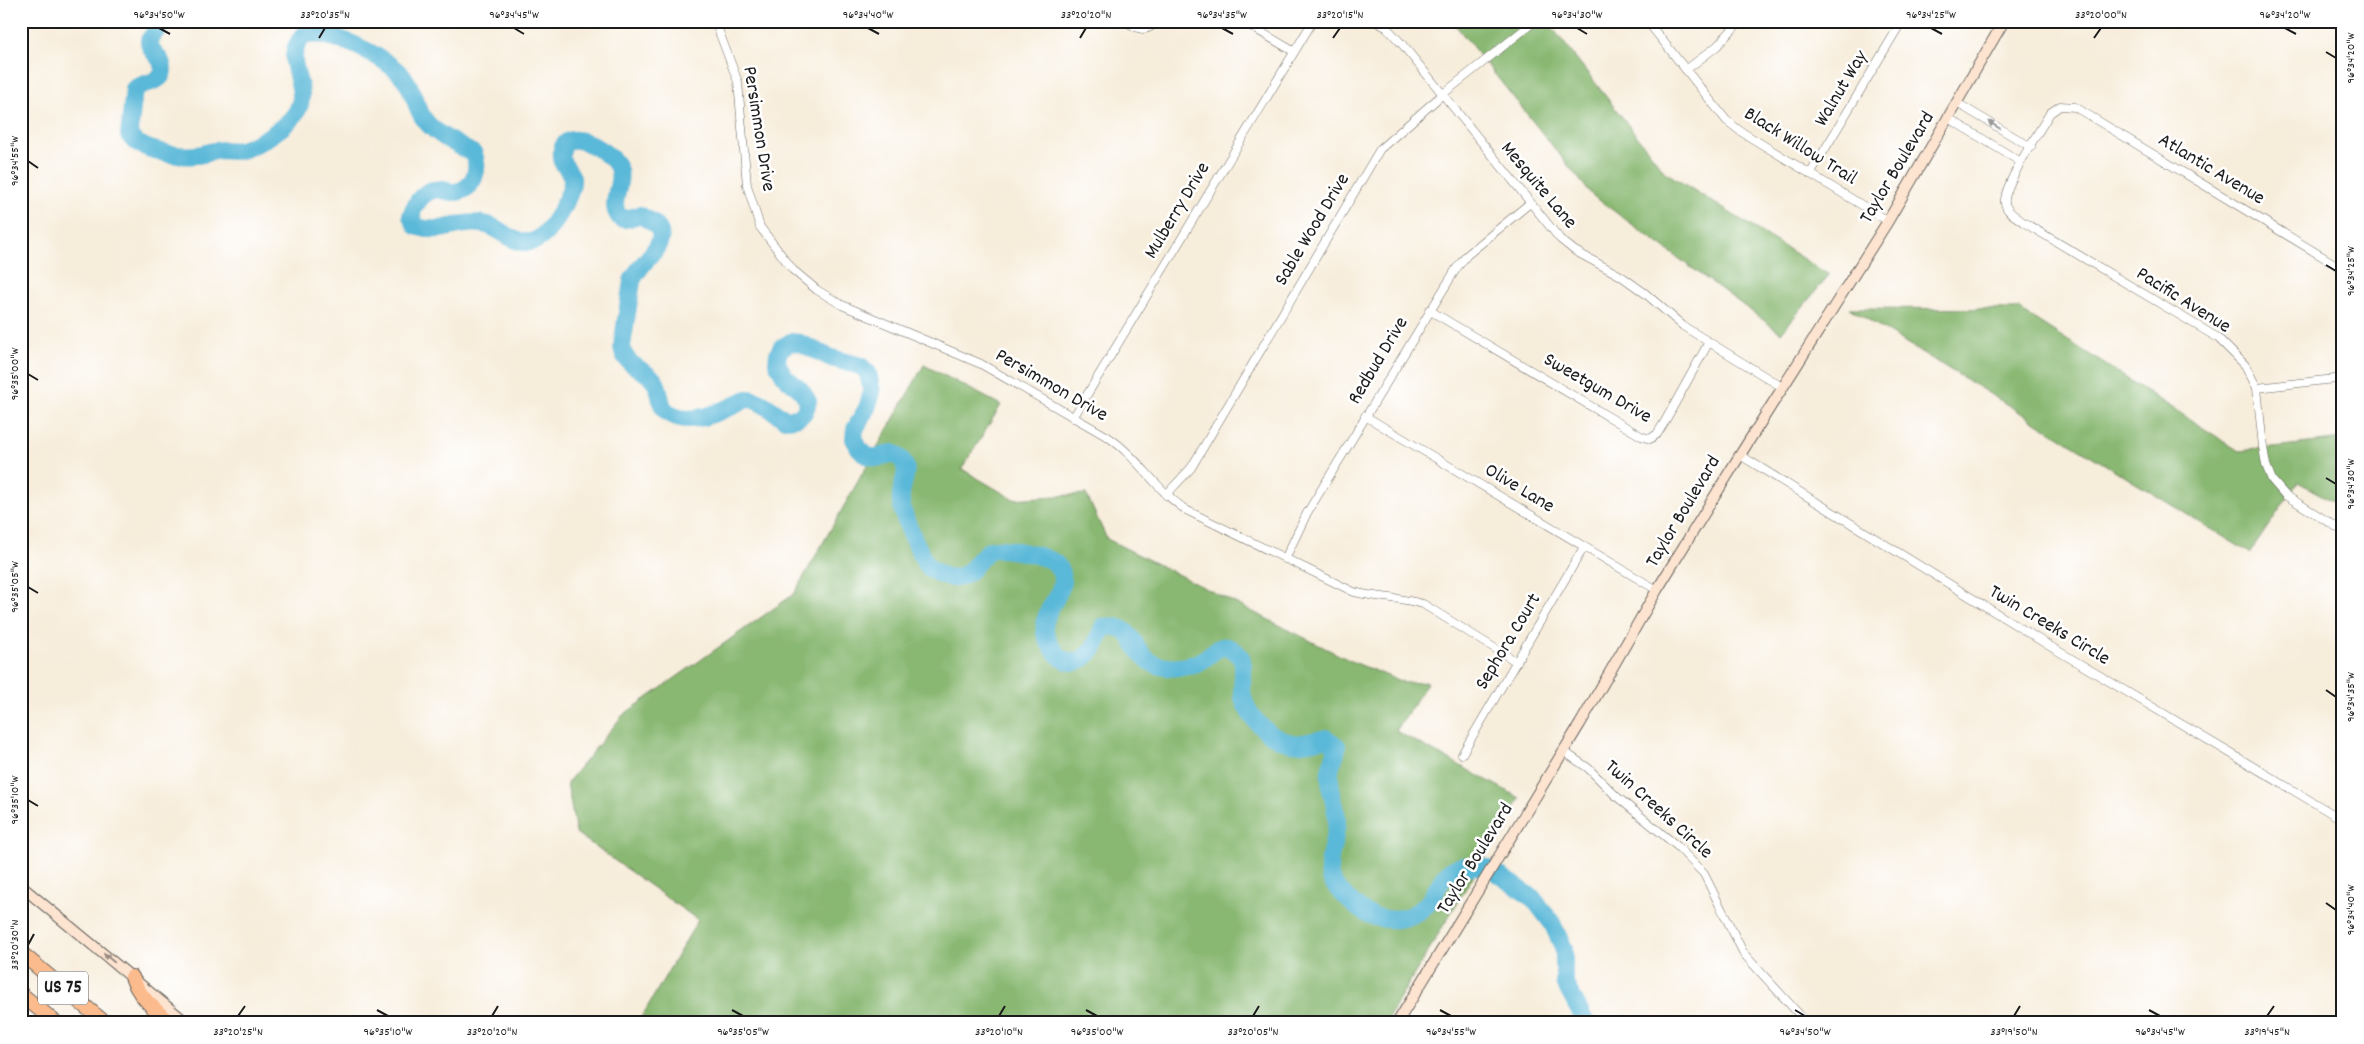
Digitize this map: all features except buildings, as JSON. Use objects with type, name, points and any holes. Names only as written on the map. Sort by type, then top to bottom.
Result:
[{"type":"highway","name":"US 75","points":[[21,953],[105,1023]]},
{"type":"highway","points":[[132,977],[142,996],[170,1023]]},
{"type":"highway","name":"US 75","points":[[21,994],[56,1023]]},
{"type":"street","name":"Persimmon Drive","points":[[715,21],[738,82],[747,185],[760,227],[793,270],[816,290],[842,305],[981,364],[1122,446],[1166,495],[1186,510],[1354,592],[1371,597],[1410,600],[1423,604],[1517,662]]},
{"type":"street","points":[[1125,21],[1139,30],[1149,29],[1157,21]]},
{"type":"street","points":[[1242,21],[1293,51]]},
{"type":"street","name":"Mulberry Drive","points":[[1073,418],[1293,51],[1313,21]]},
{"type":"street","name":"Mesquite Lane","points":[[1374,21],[1386,27],[1402,44],[1560,239],[1575,251],[1646,294],[1683,326],[1782,387]]},
{"type":"street","name":"Sable Wood Drive","points":[[1166,495],[1191,468],[1380,149],[1443,94],[1535,21]]},
{"type":"street","name":"Black Willow Trail","points":[[1647,21],[1726,120],[1740,131],[1888,221]]},
{"type":"street","points":[[1686,70],[1717,46],[1740,21]]},
{"type":"street","name":"Walnut Way","points":[[1810,174],[1902,21]]},
{"type":"street","name":"Taylor Boulevard","points":[[1397,1023],[1563,751],[1657,590],[1782,387],[1888,221],[2004,21]]},
{"type":"street","points":[[1948,118],[2022,162],[2031,147],[1957,103]]},
{"type":"street","name":"Atlantic Avenue","points":[[2031,147],[2050,113],[2060,106],[2075,107],[2343,269]]},
{"type":"street","name":"Pacific Avenue","points":[[2022,162],[2006,188],[2005,203],[2008,210],[2023,222],[2218,338],[2244,365],[2257,388],[2263,447],[2266,465],[2272,480],[2285,495],[2343,531]]},
{"type":"street","name":"Redbud Drive","points":[[1286,559],[1307,513],[1430,310],[1467,255],[1530,203]]},
{"type":"street","name":"Sweetgum Drive","points":[[1430,310],[1640,436],[1650,438],[1657,434],[1664,423],[1709,342]]},
{"type":"street","points":[[2257,388],[2343,378]]},
{"type":"street","name":"Olive Lane","points":[[1365,416],[1657,590]]},
{"type":"street","name":"Twin Creeks Circle","points":[[1740,455],[2015,625],[2343,820]]},
{"type":"street","name":"Sephora Court","points":[[1462,754],[1584,547]]},
{"type":"street","name":"Twin Creeks Circle","points":[[1563,751],[1588,768],[1616,796],[1677,846],[1704,874],[1744,954],[1807,1023]]},
{"type":"street","points":[[21,886],[187,1023]]},
{"type":"green space","points":[[1452,21],[1547,21],[1665,172],[1829,275],[1781,333],[1592,195]]},
{"type":"green space","points":[[1849,308],[2019,309],[2239,451],[2343,439],[2343,507],[2298,482],[2250,553]]},
{"type":"green space","points":[[924,365],[1001,405],[962,469],[1013,499],[1086,494],[1107,539],[1351,661],[1405,683],[1428,682],[1396,731],[1520,798],[1385,1023],[638,1023],[698,920],[576,833],[567,783],[623,715],[794,594]]},
{"type":"waterway","points":[[164,21],[149,40],[152,50],[162,64],[163,71],[158,79],[134,89],[129,135],[134,141],[160,152],[201,155],[218,150],[241,150],[248,148],[280,129],[293,117],[301,102],[294,55],[296,46],[303,36],[314,35],[342,40],[385,61],[408,83],[420,112],[427,123],[443,136],[474,154],[476,172],[471,183],[456,192],[436,190],[425,194],[416,204],[411,216],[416,226],[425,229],[441,229],[473,223],[482,224],[496,228],[520,242],[534,241],[547,232],[565,203],[572,185],[572,178],[561,158],[564,146],[569,141],[576,140],[585,142],[602,151],[614,161],[620,175],[615,204],[620,218],[626,219],[639,215],[653,223],[659,231],[660,239],[657,247],[632,281],[622,346],[629,362],[656,382],[661,402],[666,411],[677,417],[694,419],[719,412],[747,399],[752,399],[762,403],[785,419],[801,416],[808,401],[801,390],[785,377],[777,363],[781,348],[791,342],[800,343],[831,358],[861,366],[868,373],[872,392],[867,408],[855,429],[854,439],[866,455],[876,458],[893,453],[904,464],[906,470],[901,502],[905,518],[925,563],[933,571],[944,576],[961,577],[987,552],[995,549],[1024,552],[1052,561],[1056,564],[1062,575],[1058,595],[1047,614],[1045,624],[1046,636],[1054,650],[1064,660],[1078,662],[1083,659],[1095,646],[1103,627],[1115,627],[1123,630],[1129,635],[1144,656],[1151,662],[1166,667],[1181,667],[1195,664],[1224,647],[1235,651],[1242,661],[1242,692],[1246,706],[1255,720],[1268,733],[1276,738],[1292,743],[1326,738],[1337,746],[1330,771],[1330,783],[1337,820],[1329,873],[1339,890],[1366,913],[1385,919],[1405,917],[1424,907],[1450,871],[1457,867],[1465,866],[1488,868]]},
{"type":"waterway","points":[[1498,874],[1533,898],[1552,923],[1564,949],[1564,982],[1586,1023]]}]
